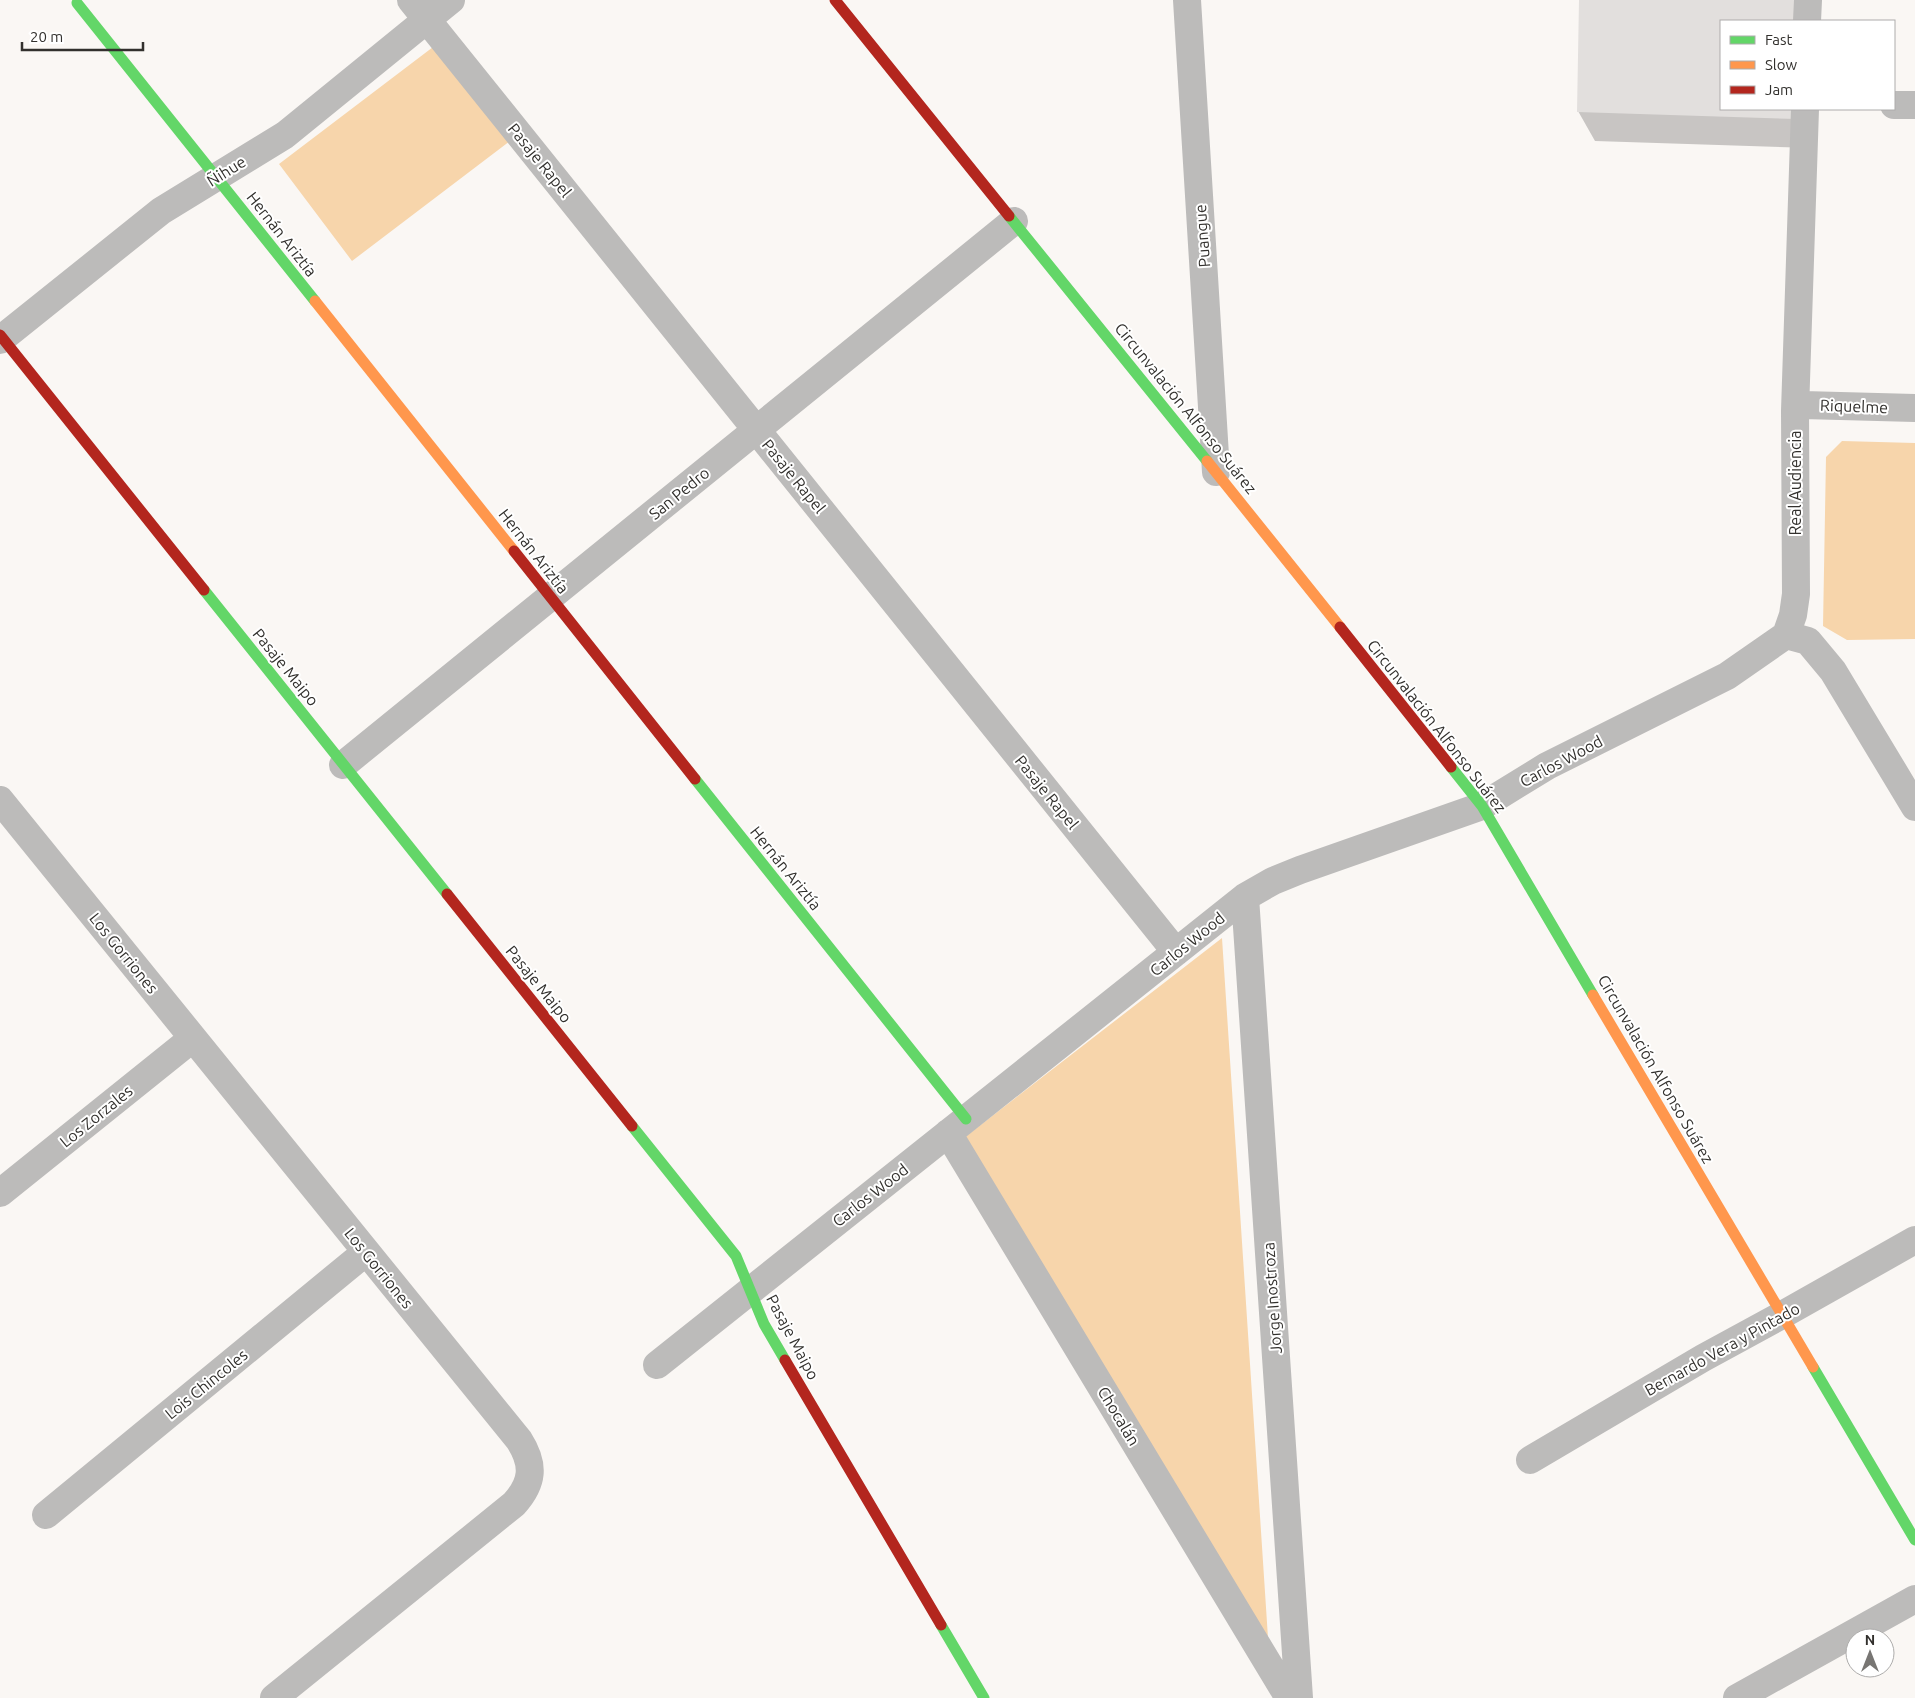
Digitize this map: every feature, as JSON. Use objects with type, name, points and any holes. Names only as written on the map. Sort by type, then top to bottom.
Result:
[{"type":"street","name":"Ñihue","points":[[1,338],[161,211],[285,135],[419,10],[451,0]]},
{"type":"street","name":"Circunvalación Alfonso Suárez","points":[[835,0],[1216,472],[1482,806],[1915,1540]]},
{"type":"street","name":"Puangue","points":[[1187,0],[1216,472]]},
{"type":"street","points":[[1807,20],[1808,0]]},
{"type":"street","name":"Hernán Ariztía","points":[[77,3],[550,598],[957,1126]]},
{"type":"street","name":"Pasaje Rapel","points":[[419,10],[1176,952]]},
{"type":"street","points":[[1895,104],[1915,105]]},
{"type":"street","name":"Real Audiencia","points":[[1786,635],[1794,615],[1796,594],[1795,411],[1804,110]]},
{"type":"street","name":"San Pedro","points":[[343,765],[1014,221]]},
{"type":"street","name":"Pasaje Maipo","points":[[1,338],[736,1256],[764,1324],[984,1698]]},
{"type":"street","name":"Riquelme","points":[[1795,411],[1803,405],[1915,408]]},
{"type":"street","points":[[1786,635],[1808,641],[1833,671],[1915,807]]},
{"type":"street","name":"Carlos Wood","points":[[657,1365],[1245,897],[1273,881],[1300,870],[1482,806],[1547,766],[1727,676],[1786,635]]},
{"type":"street","name":"Los Gorriones","points":[[0,800],[519,1440],[529,1460],[528,1484],[514,1504],[274,1698]]},
{"type":"street","name":"Jorge Inostroza","points":[[1245,897],[1300,1698]]},
{"type":"street","name":"Los Zorzales","points":[[0,1193],[193,1038]]},
{"type":"street","name":"Chocalán","points":[[957,1126],[1289,1698]]},
{"type":"street","name":"Bernardo Vera y Pintado","points":[[1530,1460],[1703,1358],[1915,1240]]},
{"type":"street","name":"Lois Chincoles","points":[[46,1515],[366,1252]]},
{"type":"street","points":[[1737,1698],[1915,1599]]},
{"type":"shaded area","points":[[437,44],[510,141],[352,261],[279,164]]},
{"type":"shaded area","points":[[1842,441],[1915,443],[1915,639],[1847,640],[1823,626],[1826,457]]},
{"type":"shaded area","points":[[1222,938],[1269,1653],[965,1137]]},
{"type":"building","points":[[1579,0],[1798,0],[1797,20],[1720,20],[1720,110],[1797,110],[1797,119],[1577,112]]},
{"type":"traffic: fast","points":[[77,3],[315,301]]},
{"type":"traffic: fast","points":[[1009,216],[1207,461]]},
{"type":"traffic: fast","points":[[204,590],[447,894]]},
{"type":"traffic: fast","points":[[1451,767],[1482,806],[1593,995]]},
{"type":"traffic: fast","points":[[695,779],[966,1119]]},
{"type":"traffic: fast","points":[[632,1126],[736,1256],[764,1324],[785,1360]]},
{"type":"traffic: fast","points":[[1813,1367],[1915,1540]]},
{"type":"traffic: fast","points":[[941,1625],[984,1698]]},
{"type":"traffic: slow","points":[[315,301],[514,551]]},
{"type":"traffic: slow","points":[[1207,461],[1340,627]]},
{"type":"traffic: slow","points":[[1593,995],[1813,1367]]},
{"type":"traffic: jam","points":[[835,0],[1009,216]]},
{"type":"traffic: jam","points":[[0,335],[204,590]]},
{"type":"traffic: jam","points":[[514,551],[695,779]]},
{"type":"traffic: jam","points":[[1340,627],[1451,767]]},
{"type":"traffic: jam","points":[[447,894],[632,1126]]},
{"type":"traffic: jam","points":[[785,1360],[941,1625]]}]
